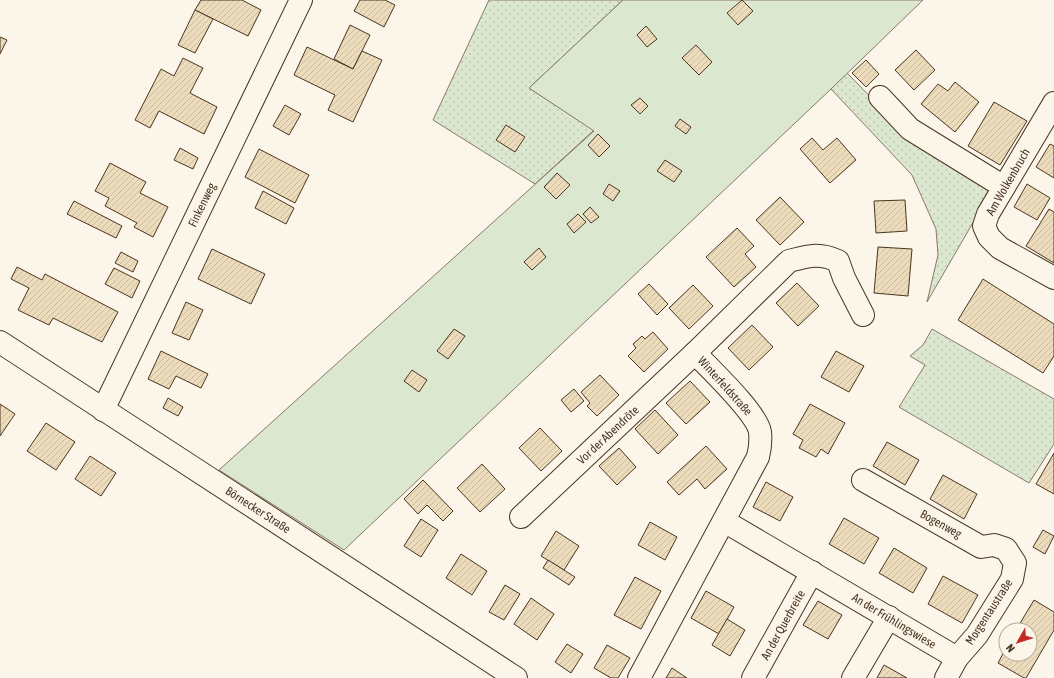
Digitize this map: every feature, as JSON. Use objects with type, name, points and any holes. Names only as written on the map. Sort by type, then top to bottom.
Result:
[{"type":"street","name":"Finkenweg","points":[[103,410],[301,0]]},
{"type":"street","points":[[880,97],[910,129],[1004,187]]},
{"type":"street","name":"Am Wolkenbruch","points":[[1054,103],[988,214],[984,226],[989,237],[1000,248],[1054,278]]},
{"type":"street","name":"Winterfeldstraße","points":[[639,678],[758,457],[760,446],[760,431],[753,416],[695,353],[789,261],[809,256],[827,255],[838,261],[844,278],[862,315]]},
{"type":"street","name":"Börnecker Straße","points":[[0,342],[516,678]]},
{"type":"street","name":"Vor der Abendröte","points":[[521,518],[695,353]]},
{"type":"street","name":"Bogenweg","points":[[863,480],[981,547],[994,545],[1006,548],[1015,563]]},
{"type":"street","points":[[724,521],[812,572]]},
{"type":"street","name":"Morgentaustraße","points":[[957,658],[977,635],[1012,579],[1015,563]]},
{"type":"street","name":"An der Frühlingswiese","points":[[812,572],[957,658]]},
{"type":"street","name":"An der Querbreite","points":[[753,678],[812,572]]},
{"type":"street","points":[[854,678],[889,617]]},
{"type":"street","points":[[946,678],[957,658]]},
{"type":"green space","points":[[489,0],[623,0],[529,88],[594,130],[535,184],[433,120]]},
{"type":"green space","points":[[623,0],[923,0],[344,550],[219,470],[594,131],[529,88]]},
{"type":"green space","points":[[847,73],[900,127],[993,188],[927,302],[938,255],[936,229],[912,175],[831,89]]},
{"type":"green space","points":[[932,329],[1054,399],[1054,444],[1029,483],[899,407],[925,365],[910,356],[923,345]]},
{"type":"building","points":[[201,0],[242,0],[261,10],[248,36],[195,10]]},
{"type":"building","points":[[360,0],[385,0],[395,5],[384,27],[354,11]]},
{"type":"building","points":[[742,0],[753,11],[738,25],[727,13]]},
{"type":"building","points":[[195,10],[213,19],[195,53],[178,45]]},
{"type":"building","points":[[350,25],[370,35],[353,69],[334,59]]},
{"type":"building","points":[[646,26],[657,39],[647,47],[637,35]]},
{"type":"building","points":[[0,37],[7,40],[0,54]]},
{"type":"building","points":[[696,45],[712,62],[699,75],[682,58]]},
{"type":"building","points":[[307,47],[353,69],[362,51],[382,60],[353,122],[328,110],[335,95],[294,75]]},
{"type":"building","points":[[916,50],[935,70],[914,90],[895,70]]},
{"type":"building","points":[[183,58],[203,68],[190,93],[217,107],[204,134],[159,111],[150,128],[135,120],[161,69],[174,76]]},
{"type":"building","points":[[866,60],[879,74],[866,87],[852,73]]},
{"type":"building","points":[[955,82],[979,102],[955,132],[921,104],[938,84],[948,91]]},
{"type":"building","points":[[640,98],[648,106],[640,114],[631,105]]},
{"type":"building","points":[[994,102],[1027,121],[1000,165],[968,146]]},
{"type":"building","points":[[285,105],[301,114],[289,135],[273,126]]},
{"type":"building","points":[[680,119],[691,127],[686,134],[675,126]]},
{"type":"building","points":[[506,125],[525,137],[515,152],[496,140]]},
{"type":"building","points":[[598,134],[610,146],[599,157],[588,145]]},
{"type":"building","points":[[812,138],[823,150],[837,138],[856,160],[830,183],[800,149]]},
{"type":"building","points":[[1050,144],[1054,146],[1054,178],[1036,167]]},
{"type":"building","points":[[180,148],[198,158],[193,169],[174,160]]},
{"type":"building","points":[[259,149],[309,175],[295,203],[245,177]]},
{"type":"building","points":[[665,160],[682,171],[674,182],[657,171]]},
{"type":"building","points":[[110,163],[146,182],[140,193],[168,207],[153,237],[134,227],[137,223],[105,206],[109,198],[95,191]]},
{"type":"building","points":[[557,173],[570,185],[556,199],[544,187]]},
{"type":"building","points":[[609,184],[620,191],[613,201],[603,194]]},
{"type":"building","points":[[1027,184],[1050,198],[1037,220],[1014,207]]},
{"type":"building","points":[[263,191],[294,208],[286,224],[255,208]]},
{"type":"building","points":[[780,197],[804,222],[780,245],[756,220]]},
{"type":"building","points":[[905,200],[907,231],[876,233],[874,201]]},
{"type":"building","points":[[74,201],[122,226],[116,238],[67,214]]},
{"type":"building","points":[[590,207],[599,217],[591,223],[583,214]]},
{"type":"building","points":[[1049,209],[1054,212],[1054,263],[1026,246]]},
{"type":"building","points":[[578,214],[586,222],[574,233],[567,224]]},
{"type":"building","points":[[737,228],[754,246],[745,254],[756,267],[734,287],[706,257]]},
{"type":"building","points":[[878,247],[912,249],[908,296],[874,293]]},
{"type":"building","points":[[539,248],[546,257],[532,270],[524,262]]},
{"type":"building","points":[[212,249],[265,274],[251,304],[198,279]]},
{"type":"building","points":[[121,252],[138,261],[133,272],[115,263]]},
{"type":"building","points":[[17,267],[42,280],[45,274],[118,312],[102,342],[53,318],[49,325],[18,310],[29,288],[11,279]]},
{"type":"building","points":[[114,268],[140,281],[132,298],[105,284]]},
{"type":"building","points":[[983,279],[1054,324],[1054,356],[1043,373],[958,320]]},
{"type":"building","points":[[797,283],[819,306],[798,326],[776,303]]},
{"type":"building","points":[[649,284],[668,304],[657,315],[638,294]]},
{"type":"building","points":[[693,285],[713,306],[689,329],[669,308]]},
{"type":"building","points":[[186,302],[203,310],[189,340],[172,333]]},
{"type":"building","points":[[752,325],[773,347],[749,370],[728,348]]},
{"type":"building","points":[[454,329],[465,336],[448,359],[437,351]]},
{"type":"building","points":[[653,332],[668,349],[644,372],[628,356],[636,348],[633,344],[642,336],[645,339]]},
{"type":"building","points":[[161,351],[208,374],[201,388],[176,376],[169,389],[148,379]]},
{"type":"building","points":[[836,351],[864,366],[849,392],[821,377]]},
{"type":"building","points":[[412,370],[427,380],[419,392],[404,381]]},
{"type":"building","points":[[600,375],[619,395],[597,416],[587,406],[590,403],[581,392]]},
{"type":"building","points":[[690,381],[710,402],[686,424],[666,403]]},
{"type":"building","points":[[574,389],[584,401],[571,412],[561,400]]},
{"type":"building","points":[[168,398],[183,407],[178,416],[163,408]]},
{"type":"building","points":[[0,404],[15,414],[0,436]]},
{"type":"building","points":[[810,404],[845,423],[828,454],[821,449],[816,457],[799,448],[803,440],[793,434]]},
{"type":"building","points":[[655,410],[678,435],[658,454],[635,429]]},
{"type":"building","points":[[46,423],[75,442],[56,470],[27,451]]},
{"type":"building","points":[[540,428],[562,451],[541,471],[519,448]]},
{"type":"building","points":[[887,442],[919,460],[905,485],[873,466]]},
{"type":"building","points":[[706,446],[727,469],[705,489],[697,479],[679,495],[667,482]]},
{"type":"building","points":[[619,448],[636,467],[617,485],[599,466]]},
{"type":"building","points":[[1054,453],[1054,494],[1036,484]]},
{"type":"building","points":[[90,456],[116,473],[101,496],[75,479]]},
{"type":"building","points":[[482,464],[505,489],[480,512],[457,488]]},
{"type":"building","points":[[943,475],[977,494],[964,519],[930,499]]},
{"type":"building","points":[[423,480],[453,511],[443,521],[427,505],[418,514],[404,499]]},
{"type":"building","points":[[766,482],[793,497],[780,521],[753,507]]},
{"type":"building","points":[[844,518],[879,538],[864,564],[829,544]]},
{"type":"building","points":[[421,519],[438,530],[421,557],[404,546]]},
{"type":"building","points":[[650,522],[677,537],[665,560],[638,545]]},
{"type":"building","points":[[1043,530],[1054,536],[1045,554],[1033,547]]},
{"type":"building","points":[[556,531],[579,546],[564,570],[541,556]]},
{"type":"building","points":[[894,548],[927,568],[913,593],[879,573]]},
{"type":"building","points":[[461,554],[487,571],[472,595],[446,578]]},
{"type":"building","points":[[548,560],[575,577],[569,585],[543,568]]},
{"type":"building","points":[[943,576],[978,595],[962,623],[928,604]]},
{"type":"building","points":[[635,577],[661,591],[641,629],[614,615]]},
{"type":"building","points":[[505,585],[520,594],[504,620],[489,612]]},
{"type":"building","points":[[706,591],[734,607],[719,634],[691,618]]},
{"type":"building","points":[[531,598],[554,614],[537,640],[514,624]]},
{"type":"building","points":[[1034,600],[1054,612],[1054,630],[1038,657],[1038,622],[1021,622]]},
{"type":"building","points":[[818,601],[842,615],[828,639],[803,625]]},
{"type":"building","points":[[727,619],[745,630],[730,656],[712,645]]},
{"type":"building","points":[[567,644],[583,654],[571,673],[555,662]]},
{"type":"building","points":[[607,645],[630,658],[618,678],[611,678],[594,668]]},
{"type":"building","points":[[999,662],[1035,662],[1026,678]]},
{"type":"building","points":[[884,665],[907,678],[877,678]]},
{"type":"building","points":[[672,668],[687,678],[666,678]]}]
